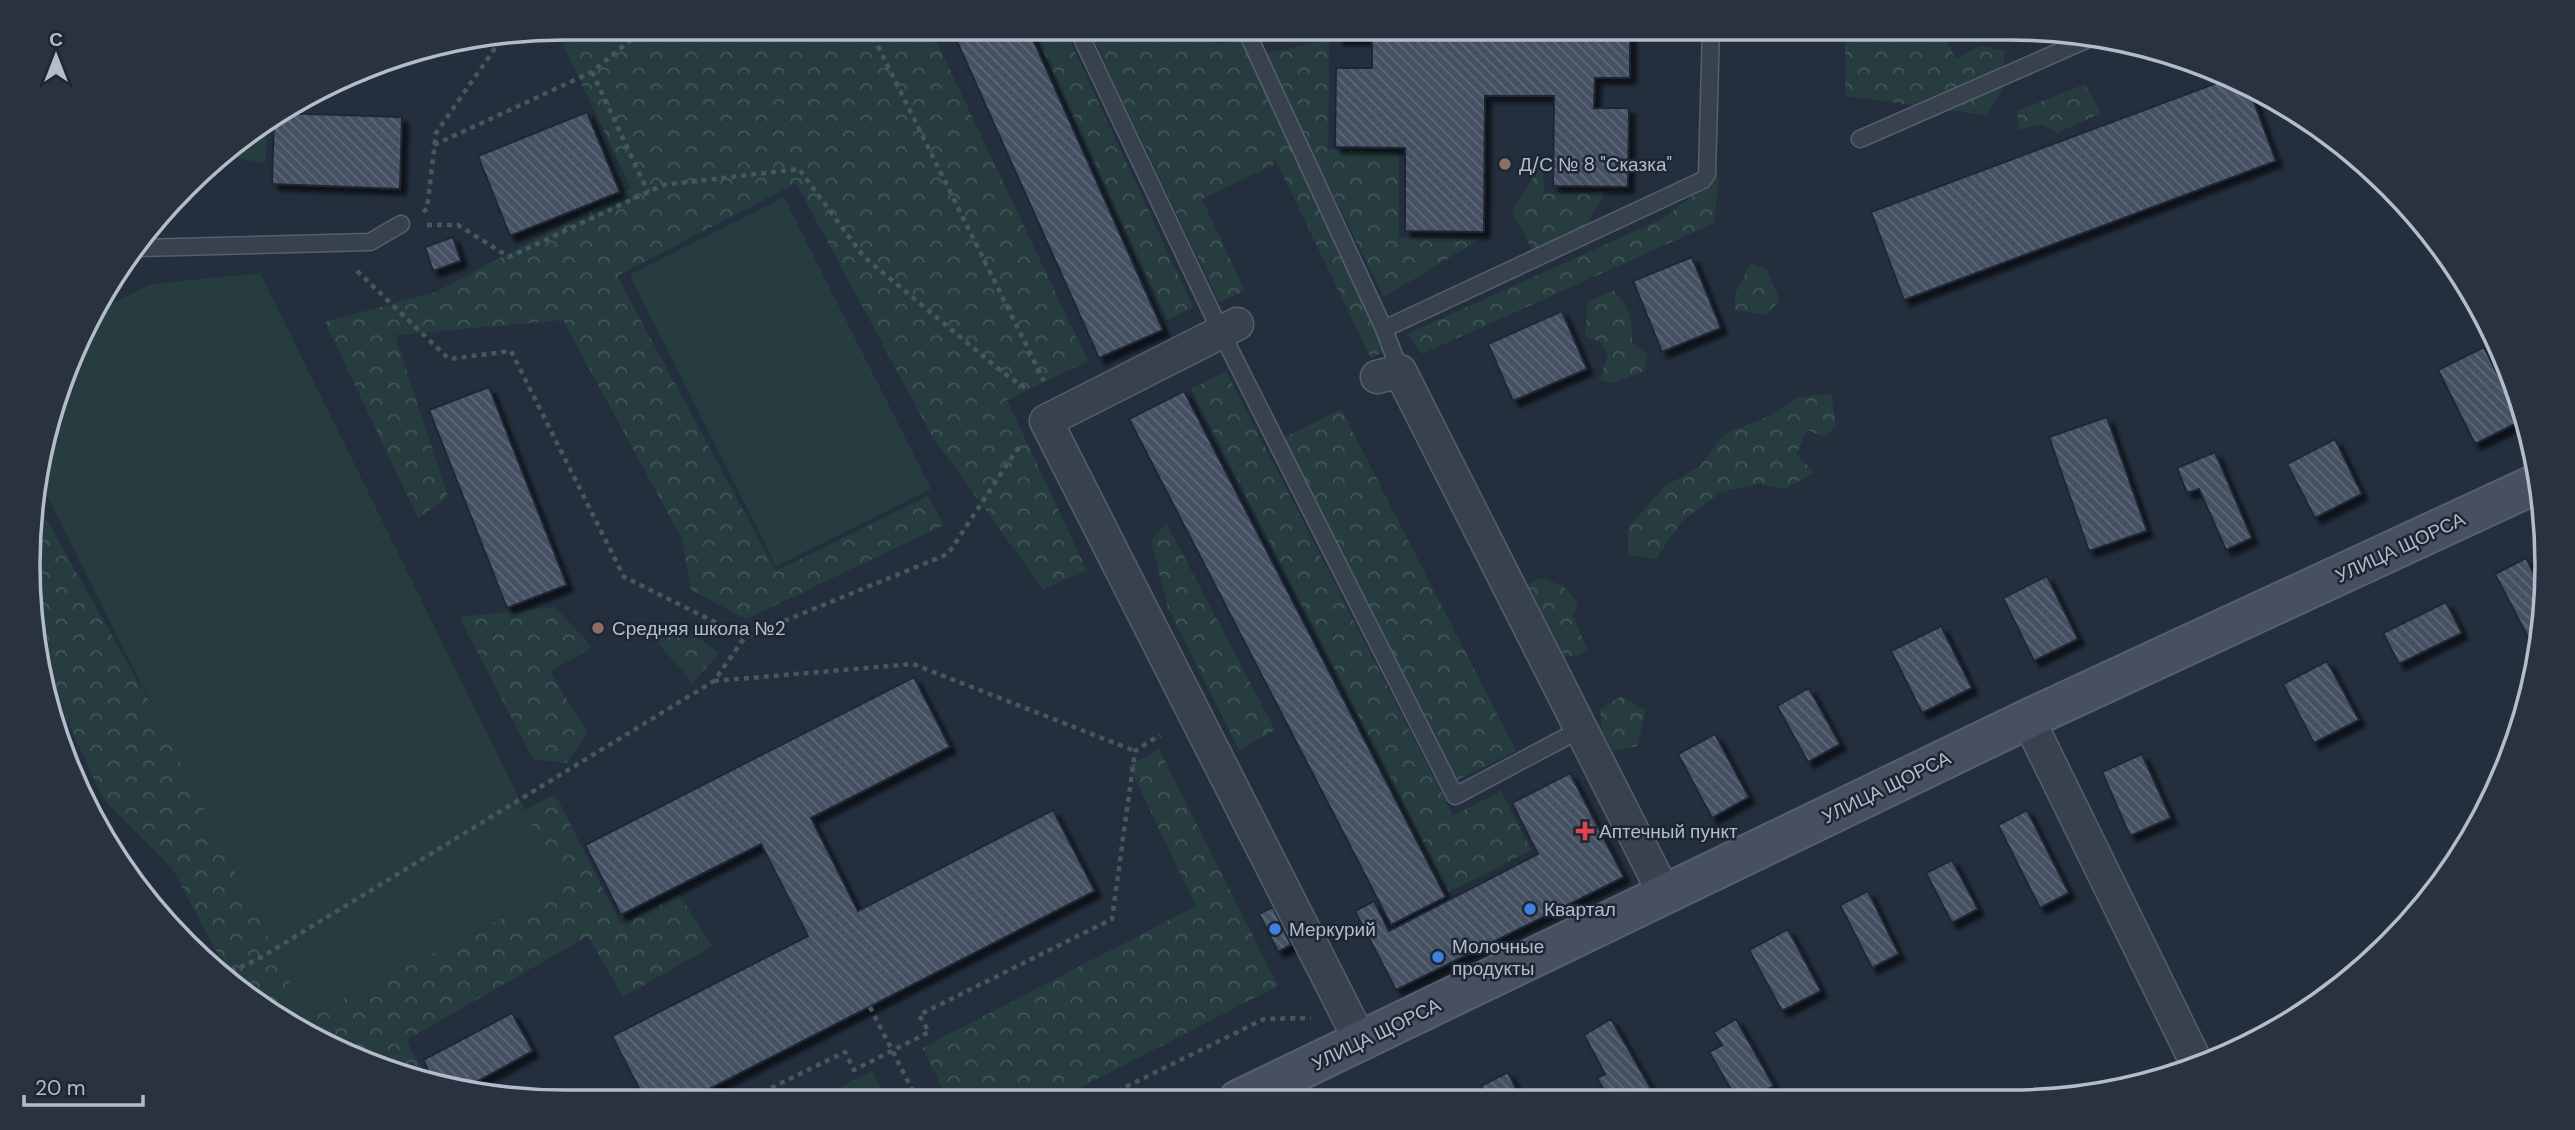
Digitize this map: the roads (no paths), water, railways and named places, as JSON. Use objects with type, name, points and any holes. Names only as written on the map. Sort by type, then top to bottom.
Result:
[{"type":"street","points":[[1229,328],[1046,421],[1361,1042]]},
{"type":"street","points":[[1389,374],[1583,728],[1664,893]]},
{"type":"street","name":"УЛИЦА ЩОРСА","points":[[1259,1090],[2028,719],[2529,487]]},
{"type":"street","points":[[2028,719],[2193,1057]]},
{"type":"lane","points":[[1083,40],[1229,328],[1455,796],[1583,728]]},
{"type":"lane","points":[[1251,40],[1384,329],[1389,374]]},
{"type":"lane","points":[[1384,329],[1703,180],[1707,174],[1711,40]]},
{"type":"lane","points":[[1860,139],[2075,45]]},
{"type":"lane","points":[[148,248],[369,242],[401,224]]},
{"type":"place","name":"Д/С № 8 \"Сказка\"","points":[[1505,164]]},
{"type":"place","name":"Средняя школа №2","points":[[598,628]]},
{"type":"place","name":"Аптечный пункт","points":[[1585,831]]},
{"type":"place","name":"Квартал","points":[[1530,909]]},
{"type":"place","name":"Меркурий","points":[[1275,929]]},
{"type":"place","name":"Молочные продукты","points":[[1438,957]]}]
